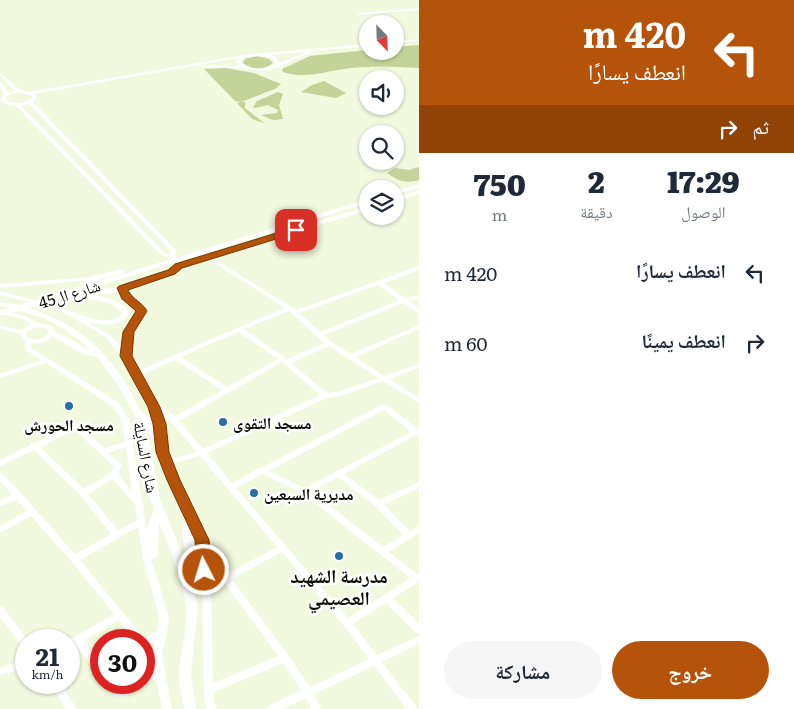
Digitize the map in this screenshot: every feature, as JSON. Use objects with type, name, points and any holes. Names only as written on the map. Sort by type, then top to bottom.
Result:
[{"type":"main road","points":[[404,191],[419,188]]},
{"type":"main road","points":[[404,196],[419,188]]},
{"type":"main road","name":"شارع ال45","points":[[204,255],[359,204]]},
{"type":"main road","name":"شارع ال45","points":[[0,313],[359,211]]},
{"type":"main road","points":[[161,260],[173,263],[172,272],[107,292],[94,291],[89,283],[92,279],[161,260]]},
{"type":"main road","name":"شارع ال45","points":[[0,318],[173,263]]},
{"type":"main road","points":[[125,287],[122,288],[124,294],[140,307],[142,311],[128,332],[126,356]]},
{"type":"main road","points":[[63,299],[97,298],[122,308],[126,314],[121,320],[110,323],[67,312]]},
{"type":"main road","name":"شارع السايلة","points":[[0,304],[28,309],[58,322],[85,338],[101,355],[123,386],[140,416],[154,499],[187,581],[192,608],[185,673],[190,709]]},
{"type":"main road","points":[[52,334],[64,338],[86,354],[101,355]]},
{"type":"main road","points":[[140,416],[151,421],[154,432],[160,442]]},
{"type":"main road","points":[[147,558],[153,552],[151,529],[158,510]]},
{"type":"main road","points":[[187,581],[193,568],[187,531],[191,514]]},
{"type":"street","points":[[359,14],[419,9]]},
{"type":"street","points":[[404,43],[419,42]]},
{"type":"street","points":[[0,74],[18,91],[33,95],[251,55],[359,47]]},
{"type":"street","points":[[196,65],[244,67],[259,70],[273,67],[311,50]]},
{"type":"street","points":[[244,67],[238,63],[239,60],[251,55]]},
{"type":"street","points":[[257,55],[276,59],[278,64],[273,67]]},
{"type":"street","points":[[0,84],[7,94]]},
{"type":"street","points":[[18,91],[7,94],[1,99],[7,103],[18,105],[30,102]]},
{"type":"street","points":[[30,102],[33,95]]},
{"type":"street","points":[[30,102],[173,250],[173,263]]},
{"type":"street","points":[[0,105],[7,103]]},
{"type":"street","points":[[18,105],[173,263]]},
{"type":"street","points":[[204,255],[292,311],[321,334],[329,343],[419,401]]},
{"type":"street","points":[[137,374],[239,329],[419,268]]},
{"type":"street","points":[[0,286],[92,279]]},
{"type":"street","points":[[379,282],[419,311]]},
{"type":"street","points":[[0,293],[67,312],[109,338],[126,356],[150,399],[159,424],[160,442],[167,462],[202,540],[226,578],[286,658],[308,692],[316,709]]},
{"type":"street","points":[[321,334],[404,300],[419,296]]},
{"type":"street","points":[[0,313],[22,317],[36,325],[47,326],[52,329],[52,334],[44,340],[30,341],[24,338],[23,333]]},
{"type":"street","points":[[23,333],[26,329],[36,325]]},
{"type":"street","points":[[0,327],[23,333]]},
{"type":"street","points":[[350,357],[419,327]]},
{"type":"street","points":[[239,329],[285,360],[325,396]]},
{"type":"street","points":[[30,341],[27,347],[45,361],[115,404],[125,419],[147,558],[164,617],[157,650],[167,709]]},
{"type":"street","points":[[174,420],[226,390],[285,360],[329,343]]},
{"type":"street","points":[[176,357],[226,390]]},
{"type":"street","points":[[0,376],[45,361]]},
{"type":"street","points":[[167,462],[201,453],[325,396],[418,367]]},
{"type":"street","points":[[150,399],[174,420],[347,623],[413,709]]},
{"type":"street","points":[[231,487],[260,470],[384,407],[418,433],[304,491]]},
{"type":"street","points":[[0,463],[76,426],[105,451],[118,466],[113,474],[83,493]]},
{"type":"street","points":[[105,451],[130,443]]},
{"type":"street","points":[[34,446],[83,493],[117,535]]},
{"type":"street","points":[[260,470],[304,491],[418,578],[388,599],[347,623]]},
{"type":"street","points":[[113,474],[140,506]]},
{"type":"street","points":[[339,474],[378,504],[409,535]]},
{"type":"street","points":[[0,476],[74,559],[131,629]]},
{"type":"street","points":[[378,504],[419,485]]},
{"type":"street","points":[[0,503],[18,496]]},
{"type":"street","points":[[0,530],[32,511]]},
{"type":"street","points":[[74,559],[142,521]]},
{"type":"street","points":[[382,552],[419,529]]},
{"type":"street","points":[[202,540],[206,585],[209,700],[212,709]]},
{"type":"street","points":[[206,585],[226,578],[282,548]]},
{"type":"street","points":[[388,599],[419,630]]},
{"type":"street","points":[[0,610],[15,630]]},
{"type":"street","points":[[80,638],[120,615]]},
{"type":"street","points":[[155,637],[162,633]]},
{"type":"street","points":[[272,709],[419,640]]},
{"type":"street","points":[[80,649],[90,659]]},
{"type":"street","points":[[210,689],[286,658]]},
{"type":"street","points":[[155,662],[160,670]]},
{"type":"street","points":[[0,671],[15,667]]},
{"type":"street","points":[[155,673],[160,670]]},
{"type":"street","points":[[62,694],[72,709]]},
{"type":"green space","points":[[419,45],[419,68],[360,67],[309,75],[283,72],[282,69],[310,56],[359,51],[359,60],[404,60],[404,46]]},
{"type":"green space","points":[[257,56],[269,59],[273,63],[266,67],[258,68],[250,67],[243,63],[245,59]]},
{"type":"green space","points":[[226,68],[254,73],[281,84],[275,89],[241,102],[235,101],[204,69]]},
{"type":"green space","points":[[324,81],[346,93],[336,98],[301,92],[312,85]]},
{"type":"green space","points":[[278,92],[283,94],[279,105],[283,119],[273,120],[261,115],[277,113],[278,110],[268,105],[253,107],[257,101]]},
{"type":"green space","points":[[245,102],[245,108],[264,123],[252,119],[237,103]]},
{"type":"green space","points":[[419,167],[419,180],[404,181],[387,173],[392,170],[409,170]]},
{"type":"place","name":"مسجد الحورش","points":[[69,406]]},
{"type":"place","name":"مسجد التقوى","points":[[223,422]]},
{"type":"place","name":"مديرية السبعين","points":[[254,493]]},
{"type":"place","name":"مدرسة الشهيد العصيمي","points":[[339,556]]},
{"type":"route","points":[[204,570],[202,540],[163,452],[157,415],[126,356],[128,332],[142,311],[138,305],[126,297],[122,288],[172,272],[178,266],[296,230]]}]
